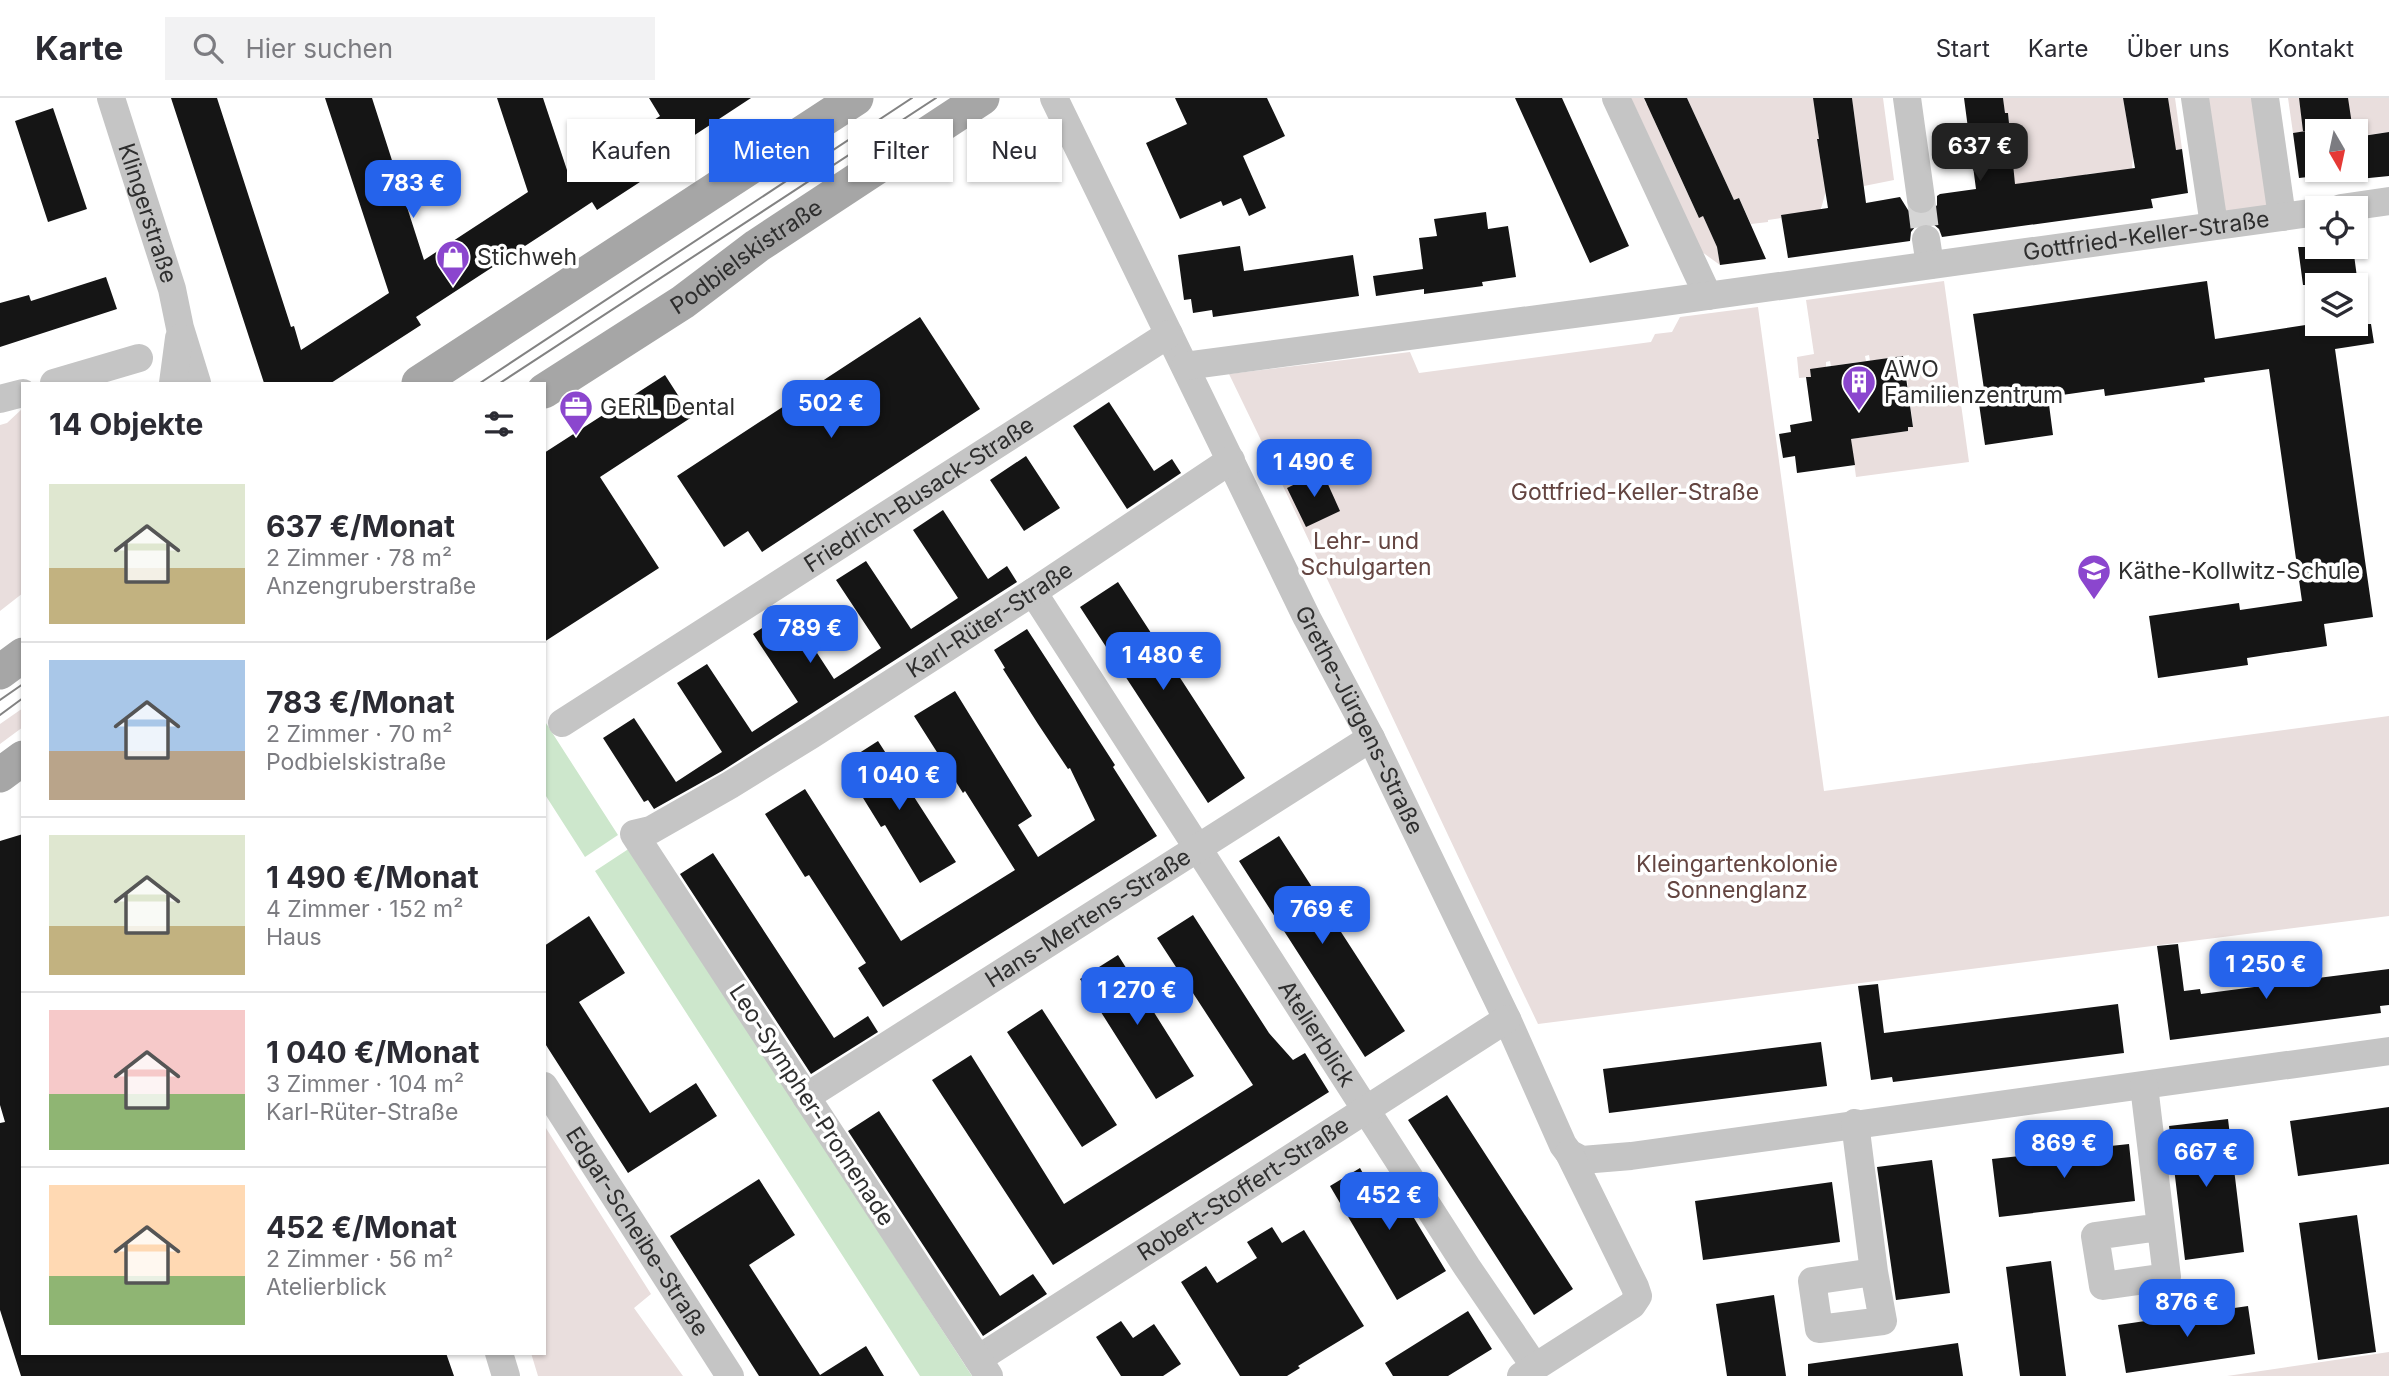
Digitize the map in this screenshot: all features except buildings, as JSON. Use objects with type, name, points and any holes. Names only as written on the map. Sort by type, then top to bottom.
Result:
[{"type":"main road","points":[[421,382],[856,98]]},
{"type":"main road","name":"Podbielskistraße","points":[[546,390],[683,302],[757,246],[982,98]]},
{"type":"main road","points":[[0,672],[21,656]]},
{"type":"main road","points":[[0,775],[21,759]]},
{"type":"street","name":"Klingerstraße","points":[[111,98],[172,289],[180,328],[197,382]]},
{"type":"street","name":"Grethe-Jürgens-Straße","points":[[1054,98],[1307,618],[1371,738],[1507,1019],[1563,1145],[1635,1287],[1638,1296],[1632,1305],[1528,1372]]},
{"type":"street","points":[[1616,98],[1708,296]]},
{"type":"street","points":[[1907,98],[1921,198]]},
{"type":"street","points":[[2195,98],[2214,225]]},
{"type":"street","points":[[2265,98],[2282,216]]},
{"type":"street","points":[[2368,204],[2389,201]]},
{"type":"street","name":"Gottfried-Keller-Straße","points":[[1185,366],[1708,296],[1928,252],[2214,225],[2305,213]]},
{"type":"street","name":"Klingerstraße","points":[[173,382],[180,328]]},
{"type":"street","name":"Friedrich-Busack-Straße","points":[[562,723],[1169,334]]},
{"type":"street","points":[[57,382],[139,358]]},
{"type":"street","points":[[0,399],[21,394]]},
{"type":"street","name":"Karl-Rüter-Straße","points":[[634,834],[652,830],[730,785],[1033,592],[1231,460]]},
{"type":"street","name":"Atelierblick","points":[[1033,592],[1367,1109],[1467,1267],[1528,1372]]},
{"type":"street","points":[[0,660],[21,640]]},
{"type":"street","name":"Hans-Mertens-Straße","points":[[806,1097],[1371,738]]},
{"type":"street","name":"Leo-Sympher-Promenade","points":[[634,834],[984,1367]]},
{"type":"street","name":"Robert-Stoffert-Straße","points":[[984,1367],[1367,1109],[1507,1019]]},
{"type":"street","points":[[1569,1153],[1583,1160],[1631,1156],[2389,1051]]},
{"type":"street","points":[[2144,1086],[2160,1227]]},
{"type":"street","name":"Edgar-Scheibe-Straße","points":[[546,1089],[730,1376]]},
{"type":"street","points":[[1854,1124],[1874,1272]]},
{"type":"street","points":[[500,1355],[506,1376]]},
{"type":"green space","points":[[1631,98],[1644,98],[1646,104],[1649,103],[1654,120],[1698,216],[1703,216],[1717,247],[1720,265],[1702,252]]},
{"type":"green space","points":[[1687,98],[1813,98],[1826,191],[1820,212],[1781,215],[1781,218],[1768,222],[1751,224],[1739,198],[1734,200]]},
{"type":"green space","points":[[1852,98],[1883,98],[1894,180],[1864,186]]},
{"type":"green space","points":[[2003,98],[2123,98],[2133,156],[2132,170],[2086,174],[2086,177],[2062,177],[2015,186],[2008,113],[2005,113]]},
{"type":"green space","points":[[2168,98],[2175,98],[2182,149],[2173,150]]},
{"type":"green space","points":[[2195,98],[2265,98],[2282,217],[2214,225]]},
{"type":"green space","points":[[2288,98],[2299,98],[2304,132],[2293,133]]},
{"type":"green space","points":[[2340,98],[2389,98],[2389,132],[2368,135],[2368,119],[2343,119]]},
{"type":"green space","points":[[1944,281],[1969,462],[1856,477],[1851,439],[1908,431],[1908,427],[1913,426],[1905,363],[1910,362],[1909,355],[1870,361],[1869,355],[1865,356],[1866,361],[1831,366],[1830,361],[1811,377],[1799,378],[1797,357],[1814,354],[1806,300]]},
{"type":"green space","name":"Kleingartenkolonie Sonnenglanz","points":[[1758,307],[1824,791],[2389,716],[2389,916],[1538,1024],[1229,374],[1410,352],[1419,373],[1651,342],[1655,334],[1672,332],[1680,317]]},
{"type":"green space","points":[[21,410],[21,595],[0,611],[0,425],[7,423]]},
{"type":"green space","points":[[21,709],[21,728],[0,744],[0,724]]},
{"type":"green space","points":[[546,1128],[651,1294],[634,1308],[683,1376],[538,1376],[532,1355],[546,1355]]},
{"type":"green space","points":[[2389,1352],[2389,1376],[2227,1376]]},
{"type":"shaded area","points":[[546,723],[618,835],[585,857],[546,796]]},
{"type":"shaded area","points":[[630,848],[972,1376],[920,1376],[595,871]]},
{"type":"tunnel","points":[[1921,199],[1926,239]]},
{"type":"tram line","points":[[482,382],[912,98]]},
{"type":"tram line","points":[[502,382],[936,98]]},
{"type":"tram line","points":[[0,700],[21,685]]},
{"type":"tram line","points":[[0,715],[21,699]]},
{"type":"place","name":"Stichweh","points":[[453,287]]},
{"type":"place","name":"AWO Familienzentrum","points":[[1859,412]]},
{"type":"place","name":"GERL Dental","points":[[576,437]]},
{"type":"place","name":"Käthe-Kollwitz-Schule","points":[[2094,601]]},
{"type":"park label","name":"Lehr- und Schulgarten","points":[[1366,554]]}]
